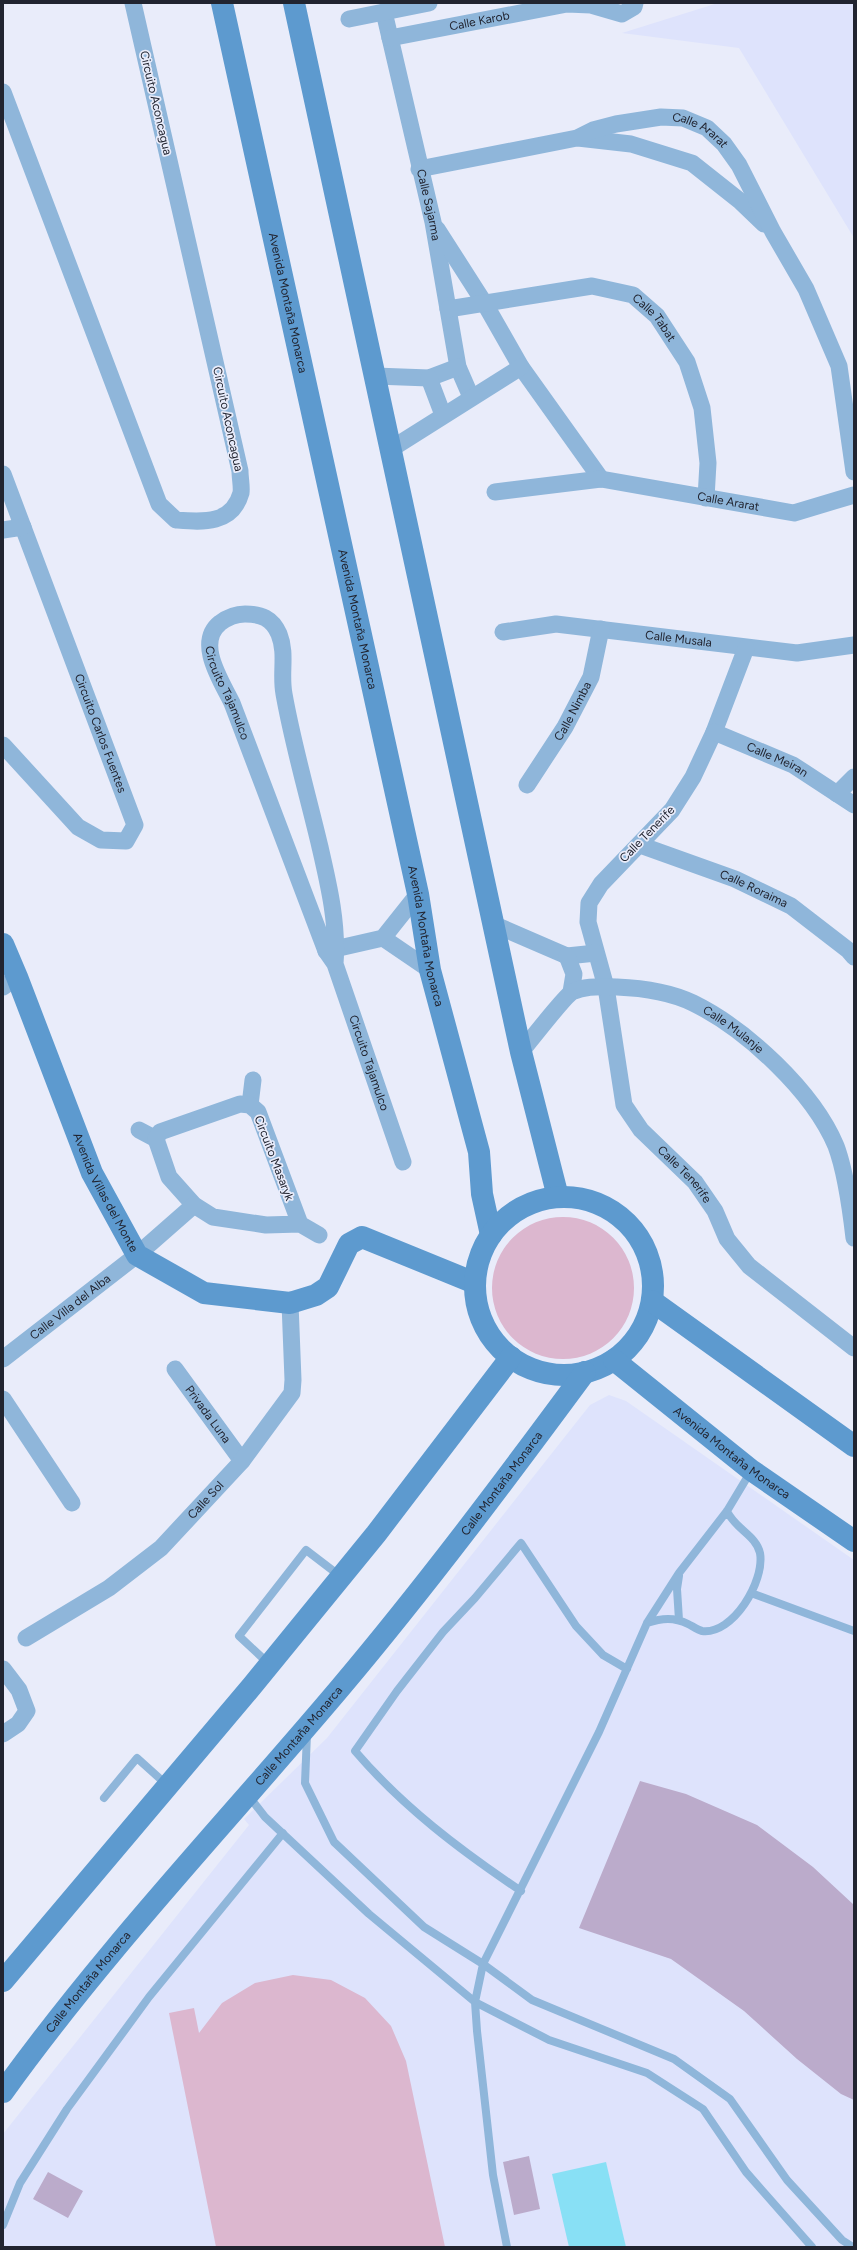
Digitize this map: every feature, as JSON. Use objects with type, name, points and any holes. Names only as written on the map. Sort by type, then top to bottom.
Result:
[{"type":"main road","name":"Avenida Montaña Monarca","points":[[222,3],[418,894],[430,970],[479,1152],[482,1194],[491,1235]]},
{"type":"main road","points":[[294,3],[376,376],[521,1052],[558,1197]]},
{"type":"main road","name":"Avenida Villas del Monte","points":[[3,944],[10,982],[92,1173],[137,1255],[204,1293],[290,1303],[316,1295],[328,1287],[348,1244],[362,1237],[475,1284]]},
{"type":"main road","points":[[558,1197],[585,1199],[610,1209],[630,1226],[645,1248],[653,1274],[652,1301],[645,1324],[632,1344],[614,1360],[585,1372],[559,1375],[534,1370],[511,1357],[491,1337],[478,1312],[475,1284],[479,1258],[491,1235],[509,1216],[532,1203],[558,1197]]},
{"type":"main road","points":[[652,1301],[854,1446]]},
{"type":"main road","points":[[3,1982],[270,1665],[341,1577],[511,1357]]},
{"type":"main road","name":"Avenida Montaña Monarca","points":[[614,1360],[751,1470],[854,1541]]},
{"type":"main road","name":"Calle Montaña Monarca","points":[[3,2092],[44,2035],[193,1856],[341,1688],[479,1514],[585,1372]]},
{"type":"street","name":"Circuito Aconcagua","points":[[3,92],[64,247],[159,504],[176,520],[203,522],[219,520],[234,506],[241,492],[240,471],[133,3]]},
{"type":"street","points":[[349,19],[429,3]]},
{"type":"street","name":"Calle Karob","points":[[390,38],[567,4],[591,5],[622,14],[634,7],[635,3]]},
{"type":"street","name":"Calle Sajarma","points":[[384,12],[419,169],[433,222],[458,367],[470,397]]},
{"type":"street","name":"Calle Ararat","points":[[419,169],[578,138],[593,130],[616,124],[661,117],[683,118],[706,128],[724,144],[739,165],[773,232],[806,289],[839,366],[854,472]]},
{"type":"street","name":"Calle Ararat","points":[[578,138],[631,144],[692,163],[740,201],[773,232]]},
{"type":"street","points":[[433,222],[485,304],[521,367],[601,479]]},
{"type":"street","name":"Calle Tabat","points":[[448,309],[592,286],[633,295],[657,316],[687,362],[702,408],[708,463],[706,498]]},
{"type":"street","points":[[376,376],[430,378],[458,367]]},
{"type":"street","points":[[391,449],[470,397],[521,367]]},
{"type":"street","points":[[430,378],[443,415]]},
{"type":"street","name":"Circuito Carlos Fuentes","points":[[3,474],[135,825],[126,840],[101,840],[78,827],[3,745]]},
{"type":"street","name":"Calle Ararat","points":[[495,492],[601,479],[794,513],[854,495]]},
{"type":"street","points":[[3,530],[23,527]]},
{"type":"street","name":"Circuito Tajamulco","points":[[332,954],[333,904],[283,692],[284,654],[279,634],[270,620],[258,614],[228,617],[216,626],[209,642],[214,667],[232,703],[332,954],[403,1162]]},
{"type":"street","name":"Calle Musala","points":[[503,632],[556,624],[797,653],[854,645]]},
{"type":"street","name":"Calle Nimba","points":[[526,785],[565,728],[591,677],[601,629]]},
{"type":"street","name":"Calle Tenerife","points":[[746,648],[714,732],[693,777],[676,803],[640,845],[616,866],[601,884],[589,903],[588,922],[606,987],[624,1105],[641,1130],[695,1182],[715,1211],[727,1239],[749,1266],[854,1348]]},
{"type":"street","name":"Calle Meiran","points":[[714,732],[793,765],[854,805]]},
{"type":"street","points":[[837,794],[854,776]]},
{"type":"street","name":"Calle Roraima","points":[[640,845],[735,878],[791,906],[848,950],[854,957]]},
{"type":"street","points":[[332,954],[383,938],[418,894]]},
{"type":"street","points":[[493,924],[567,956],[596,953]]},
{"type":"street","points":[[383,938],[430,970]]},
{"type":"street","points":[[521,1052],[571,992],[574,974],[567,956]]},
{"type":"street","name":"Calle Mulanje","points":[[571,992],[593,986],[646,988],[693,1003],[747,1038],[781,1068],[815,1110],[836,1147],[851,1209],[854,1238]]},
{"type":"street","points":[[250,1105],[253,1080]]},
{"type":"street","name":"Circuito Masaryk","points":[[156,1139],[160,1132],[240,1104],[250,1105],[258,1112],[300,1224]]},
{"type":"street","points":[[139,1130],[156,1139],[169,1177],[194,1205],[213,1217],[266,1225],[300,1224],[318,1235]]},
{"type":"street","points":[[137,1255],[194,1205]]},
{"type":"street","name":"Calle Villa del Alba","points":[[3,1359],[137,1255]]},
{"type":"street","name":"Calle Sol","points":[[26,1638],[109,1588],[161,1548],[242,1461],[292,1393],[293,1380],[290,1303]]},
{"type":"street","name":"Privada Luna","points":[[175,1369],[242,1461]]},
{"type":"street","points":[[3,1399],[72,1503]]},
{"type":"street","points":[[3,1670],[19,1690],[27,1711],[18,1724],[3,1734]]},
{"type":"lane","points":[[507,2247],[493,2175],[475,2002],[483,1964],[521,1891],[567,1794],[599,1732],[647,1623],[679,1573],[727,1511],[751,1470]]},
{"type":"lane","points":[[647,1623],[664,1619],[679,1620],[702,1631],[720,1628],[739,1613],[751,1593],[760,1565],[760,1553],[754,1541],[735,1525],[727,1511]]},
{"type":"lane","points":[[521,1891],[470,1856],[409,1807],[373,1772],[355,1751],[443,1632],[475,1598],[521,1543],[576,1626],[603,1655],[627,1669]]},
{"type":"lane","points":[[270,1665],[239,1636],[306,1550],[341,1577]]},
{"type":"lane","points":[[679,1573],[677,1589],[679,1620]]},
{"type":"lane","points":[[751,1593],[854,1631]]},
{"type":"lane","points":[[307,1726],[305,1783],[334,1842],[424,1927],[483,1964],[532,2000],[674,2059],[730,2099],[787,2180],[842,2240],[853,2247]]},
{"type":"lane","points":[[104,1798],[137,1758],[168,1786]]},
{"type":"lane","points":[[247,1795],[282,1833],[369,1914],[475,2002],[549,2040],[647,2073],[702,2109],[746,2172],[812,2247]]},
{"type":"lane","points":[[3,2225],[20,2183],[67,2109],[149,1997],[282,1833]]},
{"type":"shaded area","points":[[718,3],[854,3],[854,238],[739,48],[622,33]]},
{"type":"shaded area","points":[[563,1217],[584,1220],[608,1233],[618,1243],[631,1267],[634,1288],[631,1309],[618,1333],[608,1343],[584,1356],[563,1359],[542,1356],[518,1343],[508,1333],[495,1309],[492,1288],[495,1267],[508,1243],[518,1233],[542,1220]]},
{"type":"shaded area","points":[[609,1395],[626,1401],[854,1560],[854,2247],[3,2247],[3,2134],[249,1825],[244,1819],[327,1738],[590,1405]]},
{"type":"shaded area","points":[[293,1975],[331,1980],[365,1998],[391,2026],[406,2061],[445,2247],[216,2247],[169,2013],[194,2008],[199,2033],[222,2003],[255,1983]]},
{"type":"water","points":[[606,2162],[626,2247],[569,2247],[552,2174]]},
{"type":"building","points":[[640,1781],[686,1794],[757,1825],[813,1867],[854,1905],[854,2100],[841,2094],[797,2059],[744,2011],[671,1959],[579,1928]]},
{"type":"building","points":[[529,2156],[540,2209],[514,2215],[503,2162]]},
{"type":"building","points":[[48,2172],[83,2191],[68,2218],[33,2199]]}]
